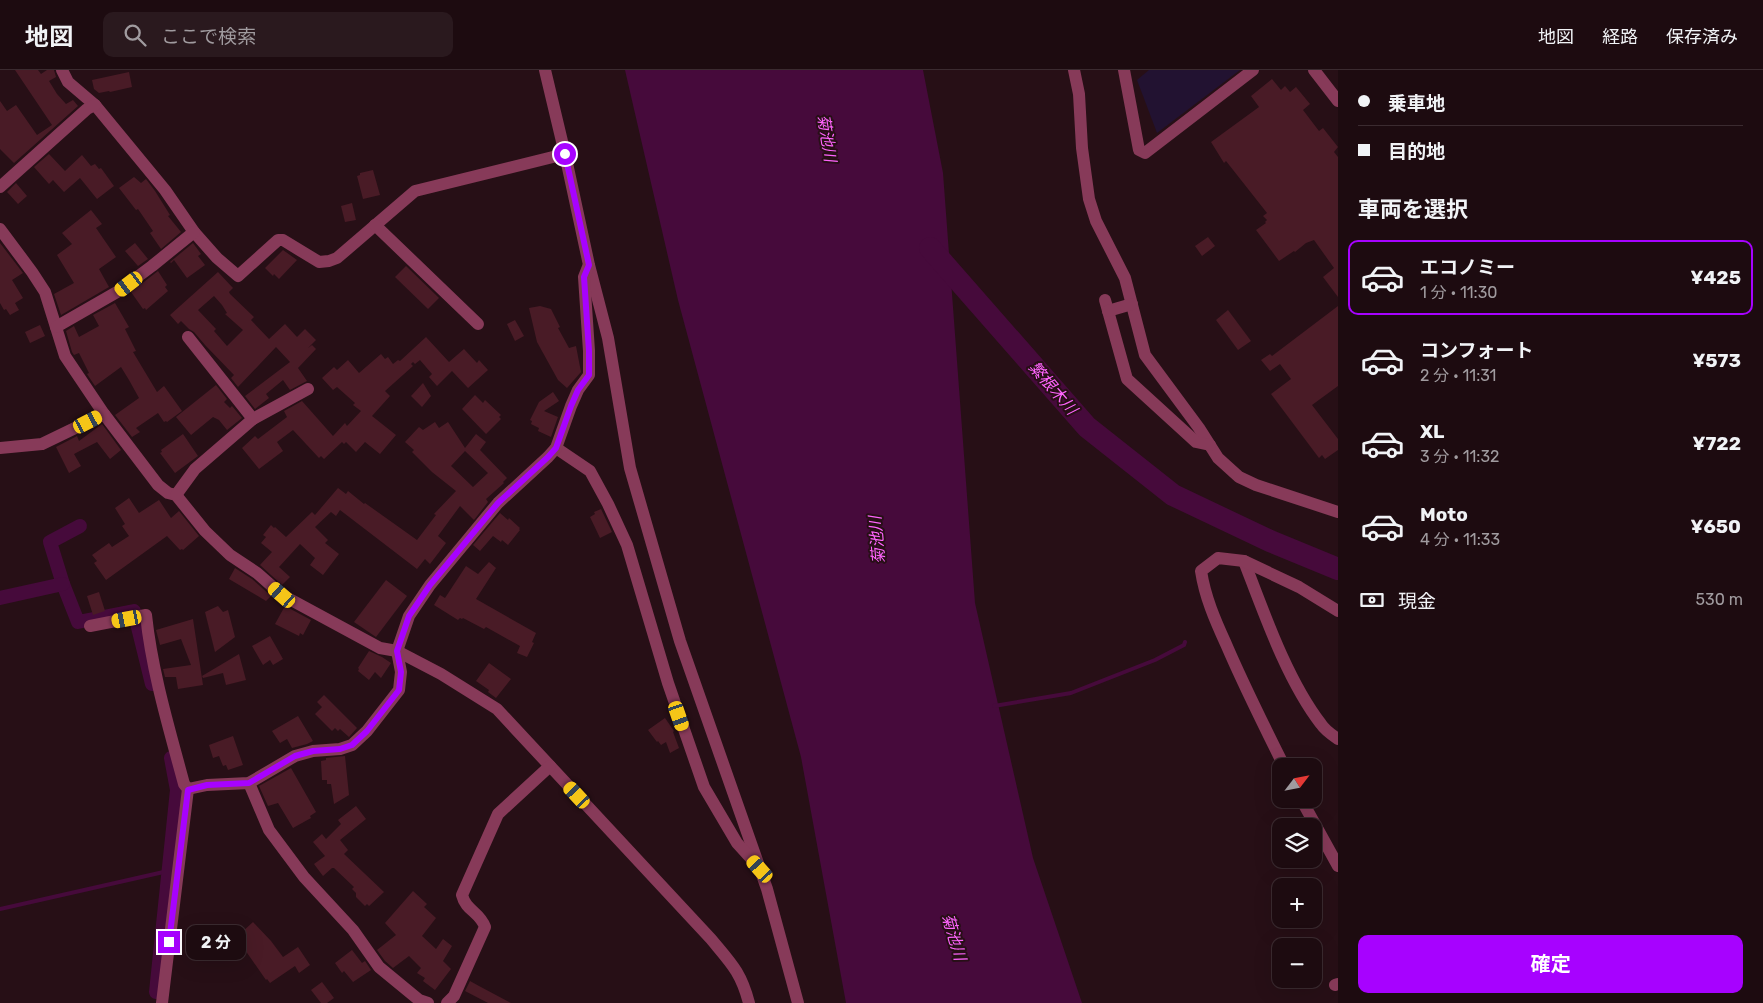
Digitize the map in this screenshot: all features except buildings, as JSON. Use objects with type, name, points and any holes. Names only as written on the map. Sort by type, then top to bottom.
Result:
[{"type":"street","points":[[62,70],[68,82],[95,104],[165,190],[194,232],[217,258],[238,276],[278,240],[283,240],[319,262],[329,261],[337,258],[415,191],[565,154]]},
{"type":"street","points":[[545,70],[589,265],[608,338],[630,468],[680,641],[767,889],[798,1003]]},
{"type":"street","points":[[1074,70],[1079,94],[1082,148],[1089,199],[1096,221],[1125,278],[1145,355],[1200,428],[1218,458],[1239,477],[1256,485],[1338,512]]},
{"type":"street","points":[[1137,70],[1125,74],[1139,150],[1145,153],[1253,70]]},
{"type":"street","points":[[1314,70],[1338,101]]},
{"type":"street","points":[[0,187],[87,108],[95,104]]},
{"type":"street","points":[[375,226],[478,324]]},
{"type":"street","points":[[0,229],[45,292],[65,356],[104,414],[158,485],[168,493],[176,496],[205,531],[230,555],[257,573],[282,595],[380,648],[397,651],[441,674],[497,708],[737,969],[745,985],[749,1003]]},
{"type":"street","points":[[56,327],[118,292],[194,232]]},
{"type":"street","points":[[188,790],[207,785],[249,783],[295,756],[313,751],[340,749],[352,745],[367,731],[399,690],[401,672],[397,651],[409,616],[430,585],[498,503],[556,448],[578,390],[589,375],[584,277],[589,265]]},
{"type":"street","points":[[1132,304],[1106,305],[1127,379],[1196,442],[1210,445]]},
{"type":"street","points":[[188,337],[253,419]]},
{"type":"street","points":[[176,496],[195,469],[253,419],[308,390]]},
{"type":"street","points":[[0,448],[42,444],[104,414]]},
{"type":"street","points":[[556,448],[590,471],[608,504],[627,546],[668,683],[704,786],[737,843],[760,869]]},
{"type":"street","points":[[1280,758],[1242,682],[1211,610],[1203,585],[1201,571],[1218,558],[1244,561],[1299,587],[1338,611]]},
{"type":"street","points":[[1244,561],[1268,621],[1297,685],[1322,725],[1338,739]]},
{"type":"street","points":[[90,626],[146,615],[149,645],[184,784],[188,790],[162,1003]]},
{"type":"street","points":[[447,1003],[454,996],[485,927],[483,920],[464,904],[462,895],[498,814],[550,766]]},
{"type":"street","points":[[249,783],[270,830],[304,877],[353,930],[379,968],[422,1002]]},
{"type":"street","points":[[1306,808],[1338,866]]},
{"type":"shaded area","points":[[1149,70],[1240,70],[1157,133],[1137,80]]},
{"type":"water","name":"菊池川","points":[[625,70],[923,70],[943,173],[975,603],[1033,858],[1082,1003],[846,1003],[801,757],[678,300]]},
{"type":"waterway","name":"繁根木川","points":[[930,248],[1087,427],[1173,495],[1270,541],[1338,569]]},
{"type":"waterway","points":[[80,526],[50,542],[63,584],[78,622],[134,611],[134,613]]},
{"type":"waterway","points":[[0,598],[63,584]]},
{"type":"waterway","points":[[136,619],[152,684]]},
{"type":"waterway","points":[[994,706],[1071,693],[1155,660],[1184,645],[1185,642]]},
{"type":"waterway","points":[[156,992],[177,790],[171,758]]},
{"type":"waterway","points":[[0,909],[168,871]]},
{"type":"route","points":[[169,942],[188,790],[207,785],[249,783],[295,756],[313,751],[340,749],[352,745],[367,731],[399,690],[401,672],[397,651],[409,616],[430,585],[498,503],[556,448],[578,390],[589,375],[584,277],[589,265],[565,154]]}]
